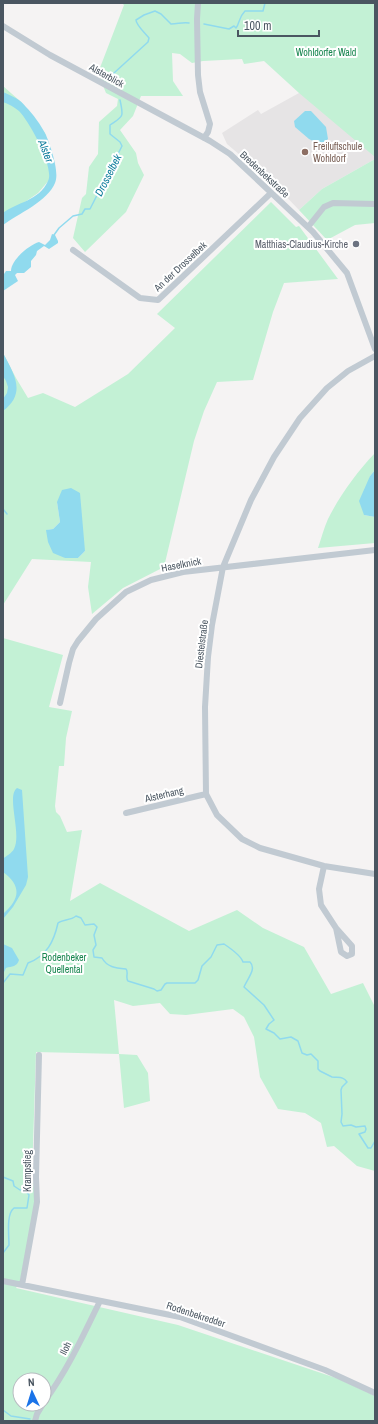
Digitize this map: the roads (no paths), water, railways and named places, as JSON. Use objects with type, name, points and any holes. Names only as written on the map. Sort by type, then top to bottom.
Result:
[{"type":"street","points":[[198,3],[198,75],[200,92],[210,124],[208,132],[204,138]]},
{"type":"street","name":"Alsterblick","points":[[3,26],[50,55],[204,138]]},
{"type":"street","name":"Bredenbekstraße","points":[[204,138],[230,154],[308,227],[346,274],[375,349]]},
{"type":"street","name":"An der Drosselbek","points":[[73,250],[140,298],[158,300],[271,193]]},
{"type":"street","points":[[308,227],[324,207],[333,203],[375,204]]},
{"type":"street","name":"Diestelstraße","points":[[375,356],[348,371],[327,388],[300,418],[274,457],[251,500],[223,567],[212,625],[208,657],[205,708],[206,794],[217,815],[242,840],[260,848],[324,866],[375,874]]},
{"type":"street","name":"Haselknick","points":[[60,703],[73,649],[96,619],[126,592],[151,580],[183,572],[375,550]]},
{"type":"street","name":"Alsterhang","points":[[126,813],[206,794]]},
{"type":"street","points":[[324,866],[319,889],[321,905],[336,928]]},
{"type":"street","name":"Krampstieg","points":[[22,1285],[37,1202],[39,1055]]},
{"type":"street","name":"Rodenbekredder","points":[[3,1281],[100,1302],[150,1310],[196,1322],[330,1372],[375,1393]]},
{"type":"street","name":"Iloh","points":[[52,1391],[67,1367],[100,1302]]},
{"type":"water","name":"Alster","points":[[3,92],[21,102],[31,113],[46,135],[54,159],[56,178],[55,183],[46,196],[32,207],[3,225],[3,213],[39,193],[48,181],[49,175],[45,156],[29,124],[19,111],[3,102]]},
{"type":"water","points":[[305,111],[311,111],[326,127],[328,139],[321,145],[309,139],[295,127],[294,121]]},
{"type":"water","points":[[52,234],[55,235],[58,243],[49,249],[44,246],[37,251],[36,255],[31,261],[31,267],[24,273],[17,273],[15,275],[18,281],[3,291],[4,274],[6,271],[11,271],[17,258],[39,242],[45,245],[50,240]]},
{"type":"water","points":[[3,353],[14,376],[16,390],[15,397],[3,411],[3,399],[7,393],[8,387],[3,376]]},
{"type":"water","points":[[375,470],[375,517],[364,515],[359,501],[370,476]]},
{"type":"water","points":[[71,488],[80,493],[85,551],[78,558],[65,558],[53,553],[48,542],[46,530],[53,529],[60,522],[57,502],[62,490]]},
{"type":"water","points":[[17,788],[22,790],[28,877],[26,885],[13,907],[3,919],[3,914],[13,903],[16,893],[16,887],[13,882],[3,872],[3,859],[14,849],[16,842],[13,799],[14,792]]},
{"type":"water","points":[[3,944],[12,948],[19,960],[16,965],[6,968],[3,974]]},
{"type":"waterway","name":"Drosselbek","points":[[204,24],[229,29],[234,26],[236,28],[245,11],[263,11],[265,3]]},
{"type":"waterway","name":"Drosselbek","points":[[114,80],[114,73],[148,42],[149,38],[139,27],[136,20],[155,11],[161,14],[171,24],[189,23]]},
{"type":"waterway","name":"Drosselbek","points":[[54,235],[59,228],[73,216],[82,214],[85,209],[90,209],[122,146],[120,142],[110,134],[110,125],[118,120],[122,113],[120,100]]},
{"type":"waterway","points":[[3,509],[7,514]]},
{"type":"waterway","points":[[3,983],[10,974],[23,975],[28,963],[35,960],[49,947],[58,923],[76,916],[81,918],[85,925],[94,924],[97,927],[94,935],[96,945],[93,950],[94,957],[102,958],[106,963],[112,966],[126,969],[128,981],[157,991],[161,990],[167,983],[195,983],[198,980],[202,966],[211,957],[217,945],[224,944],[238,955],[243,962],[250,962],[252,965],[251,974],[244,987],[264,1005],[274,1020],[266,1029],[274,1033],[280,1039],[291,1037],[298,1041],[302,1053],[307,1055],[311,1054],[318,1061],[318,1069],[320,1071],[332,1077],[344,1079],[347,1082],[341,1090],[341,1122],[343,1126],[365,1126],[365,1132],[359,1134],[368,1148],[371,1148],[375,1141]]},
{"type":"waterway","points":[[3,1177],[13,1181],[14,1186],[20,1190],[25,1190],[29,1195],[27,1208],[14,1208],[11,1211],[8,1225],[9,1245],[3,1253]]},
{"type":"waterway","points":[[3,1410],[11,1416],[30,1419]]},
{"type":"place","name":"Freiluftschule Wohldorf","points":[[305,152]]},
{"type":"place","name":"Matthias-Claudius-Kirche","points":[[356,244]]},
{"type":"park label","name":"Wohldorfer Wald","points":[[326,52]]},
{"type":"park label","name":"Rodenbeker Quellental","points":[[64,962]]}]
